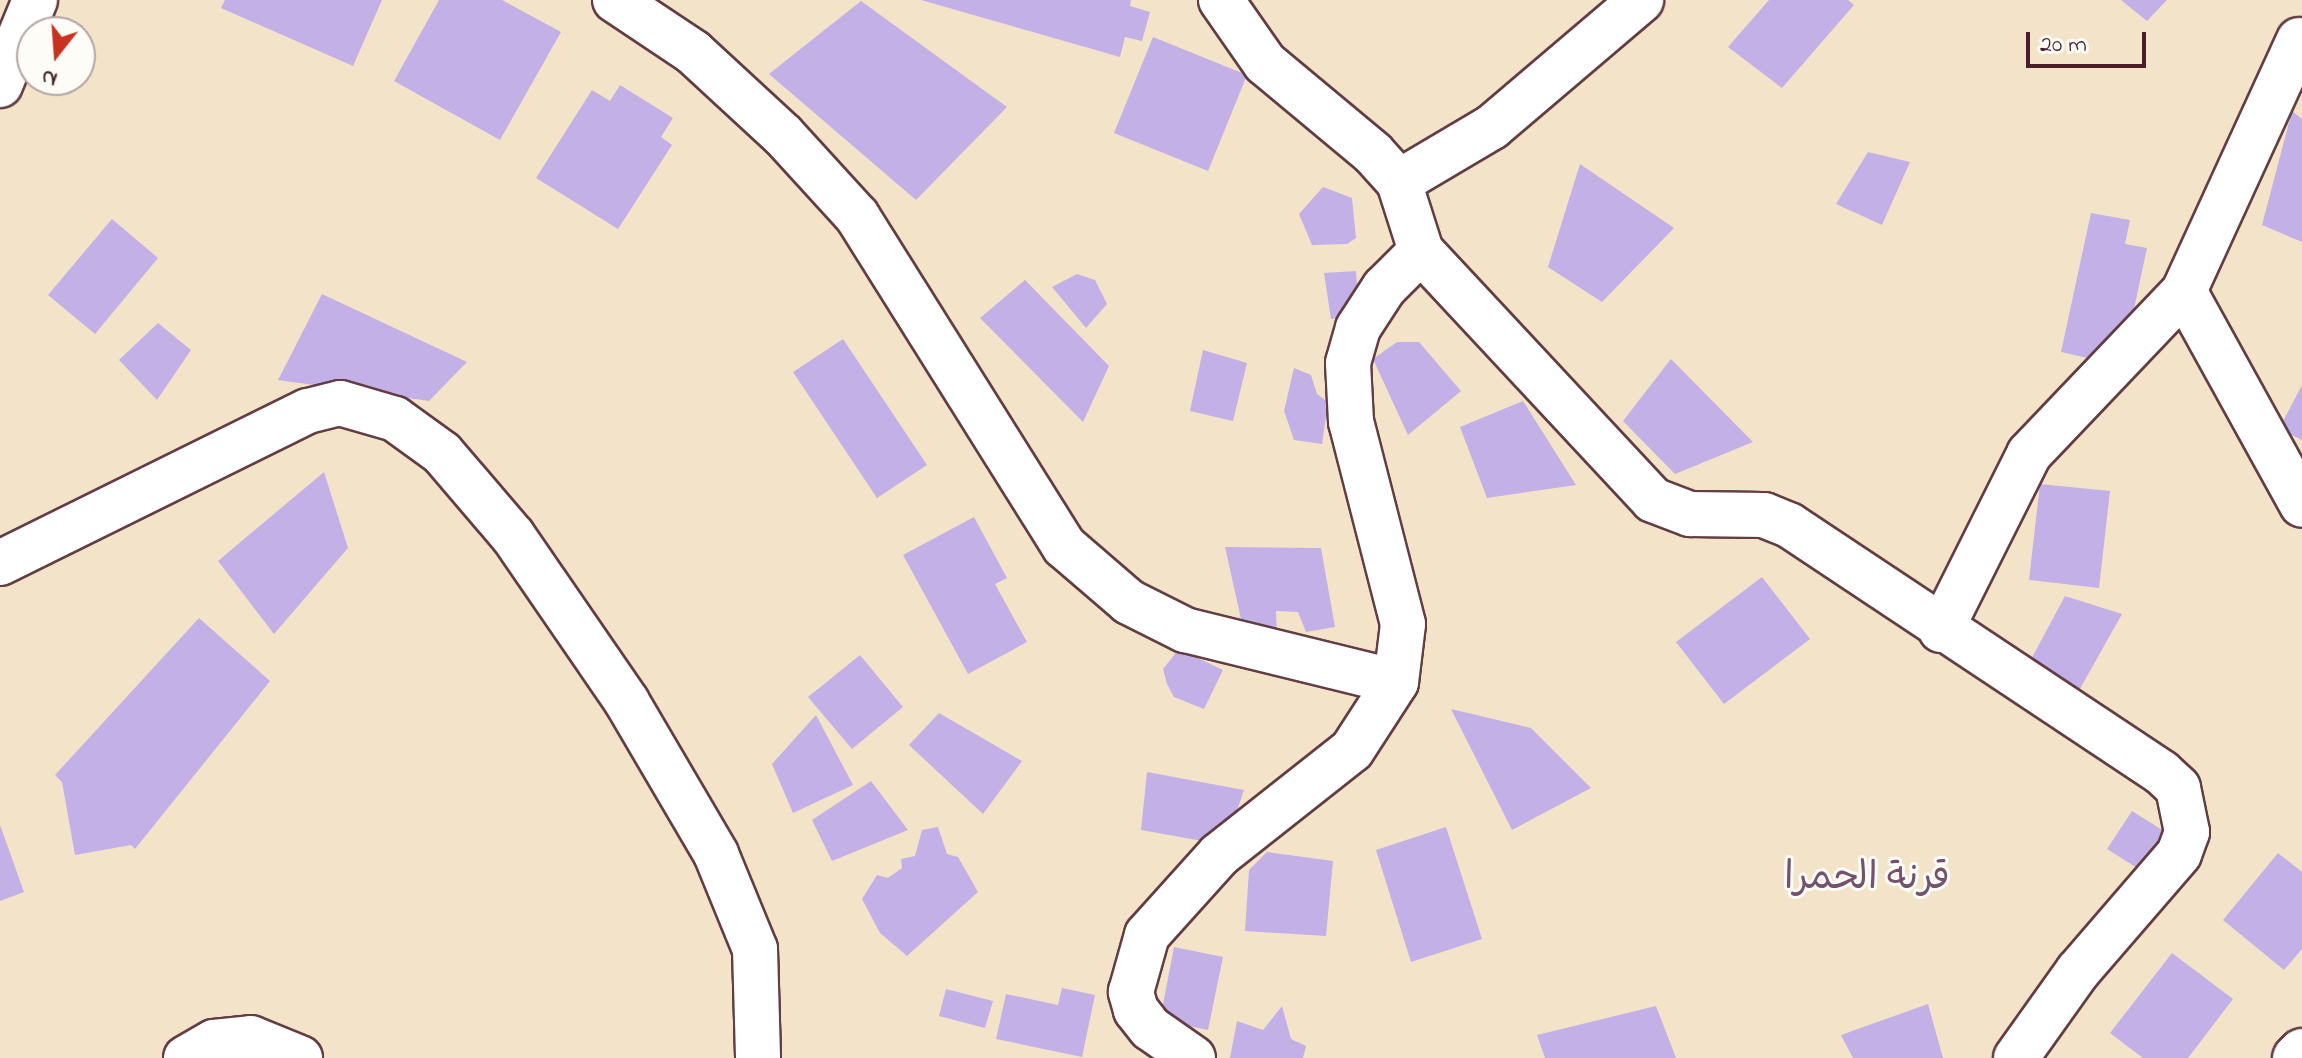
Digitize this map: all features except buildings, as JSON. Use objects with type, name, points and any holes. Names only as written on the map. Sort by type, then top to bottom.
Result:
[{"type":"street","points":[[0,85],[35,0]]},
{"type":"street","points":[[615,0],[693,52],[783,135],[857,216],[1064,546],[1129,602],[1185,630],[1396,682]]},
{"type":"street","points":[[1221,0],[1265,63],[1373,153],[1399,182],[1421,251],[1653,500],[1690,514],[1764,515],[1789,525],[1941,630],[2161,772],[2178,788],[2186,810],[2187,832],[2179,854],[2078,971],[2016,1058]]},
{"type":"street","points":[[1399,182],[1492,127],[1641,0]]},
{"type":"street","points":[[1941,630],[2029,454],[2184,291],[2299,40]]},
{"type":"street","points":[[1193,1058],[1150,1028],[1136,1010],[1131,992],[1147,935],[1219,855],[1352,750],[1396,682],[1403,624],[1351,422],[1348,363],[1358,328],[1384,288],[1421,251]]},
{"type":"street","points":[[2184,291],[2302,505]]},
{"type":"street","points":[[0,563],[308,411],[340,403],[395,419],[442,453],[513,536],[627,702],[716,854],[755,949],[758,1058]]},
{"type":"street","points":[[186,1058],[214,1042],[251,1038],[300,1058]]},
{"type":"street","points":[[2295,1058],[2302,1051]]},
{"type":"district","name":"قرنة الحمرا","points":[[1867,880]]}]
